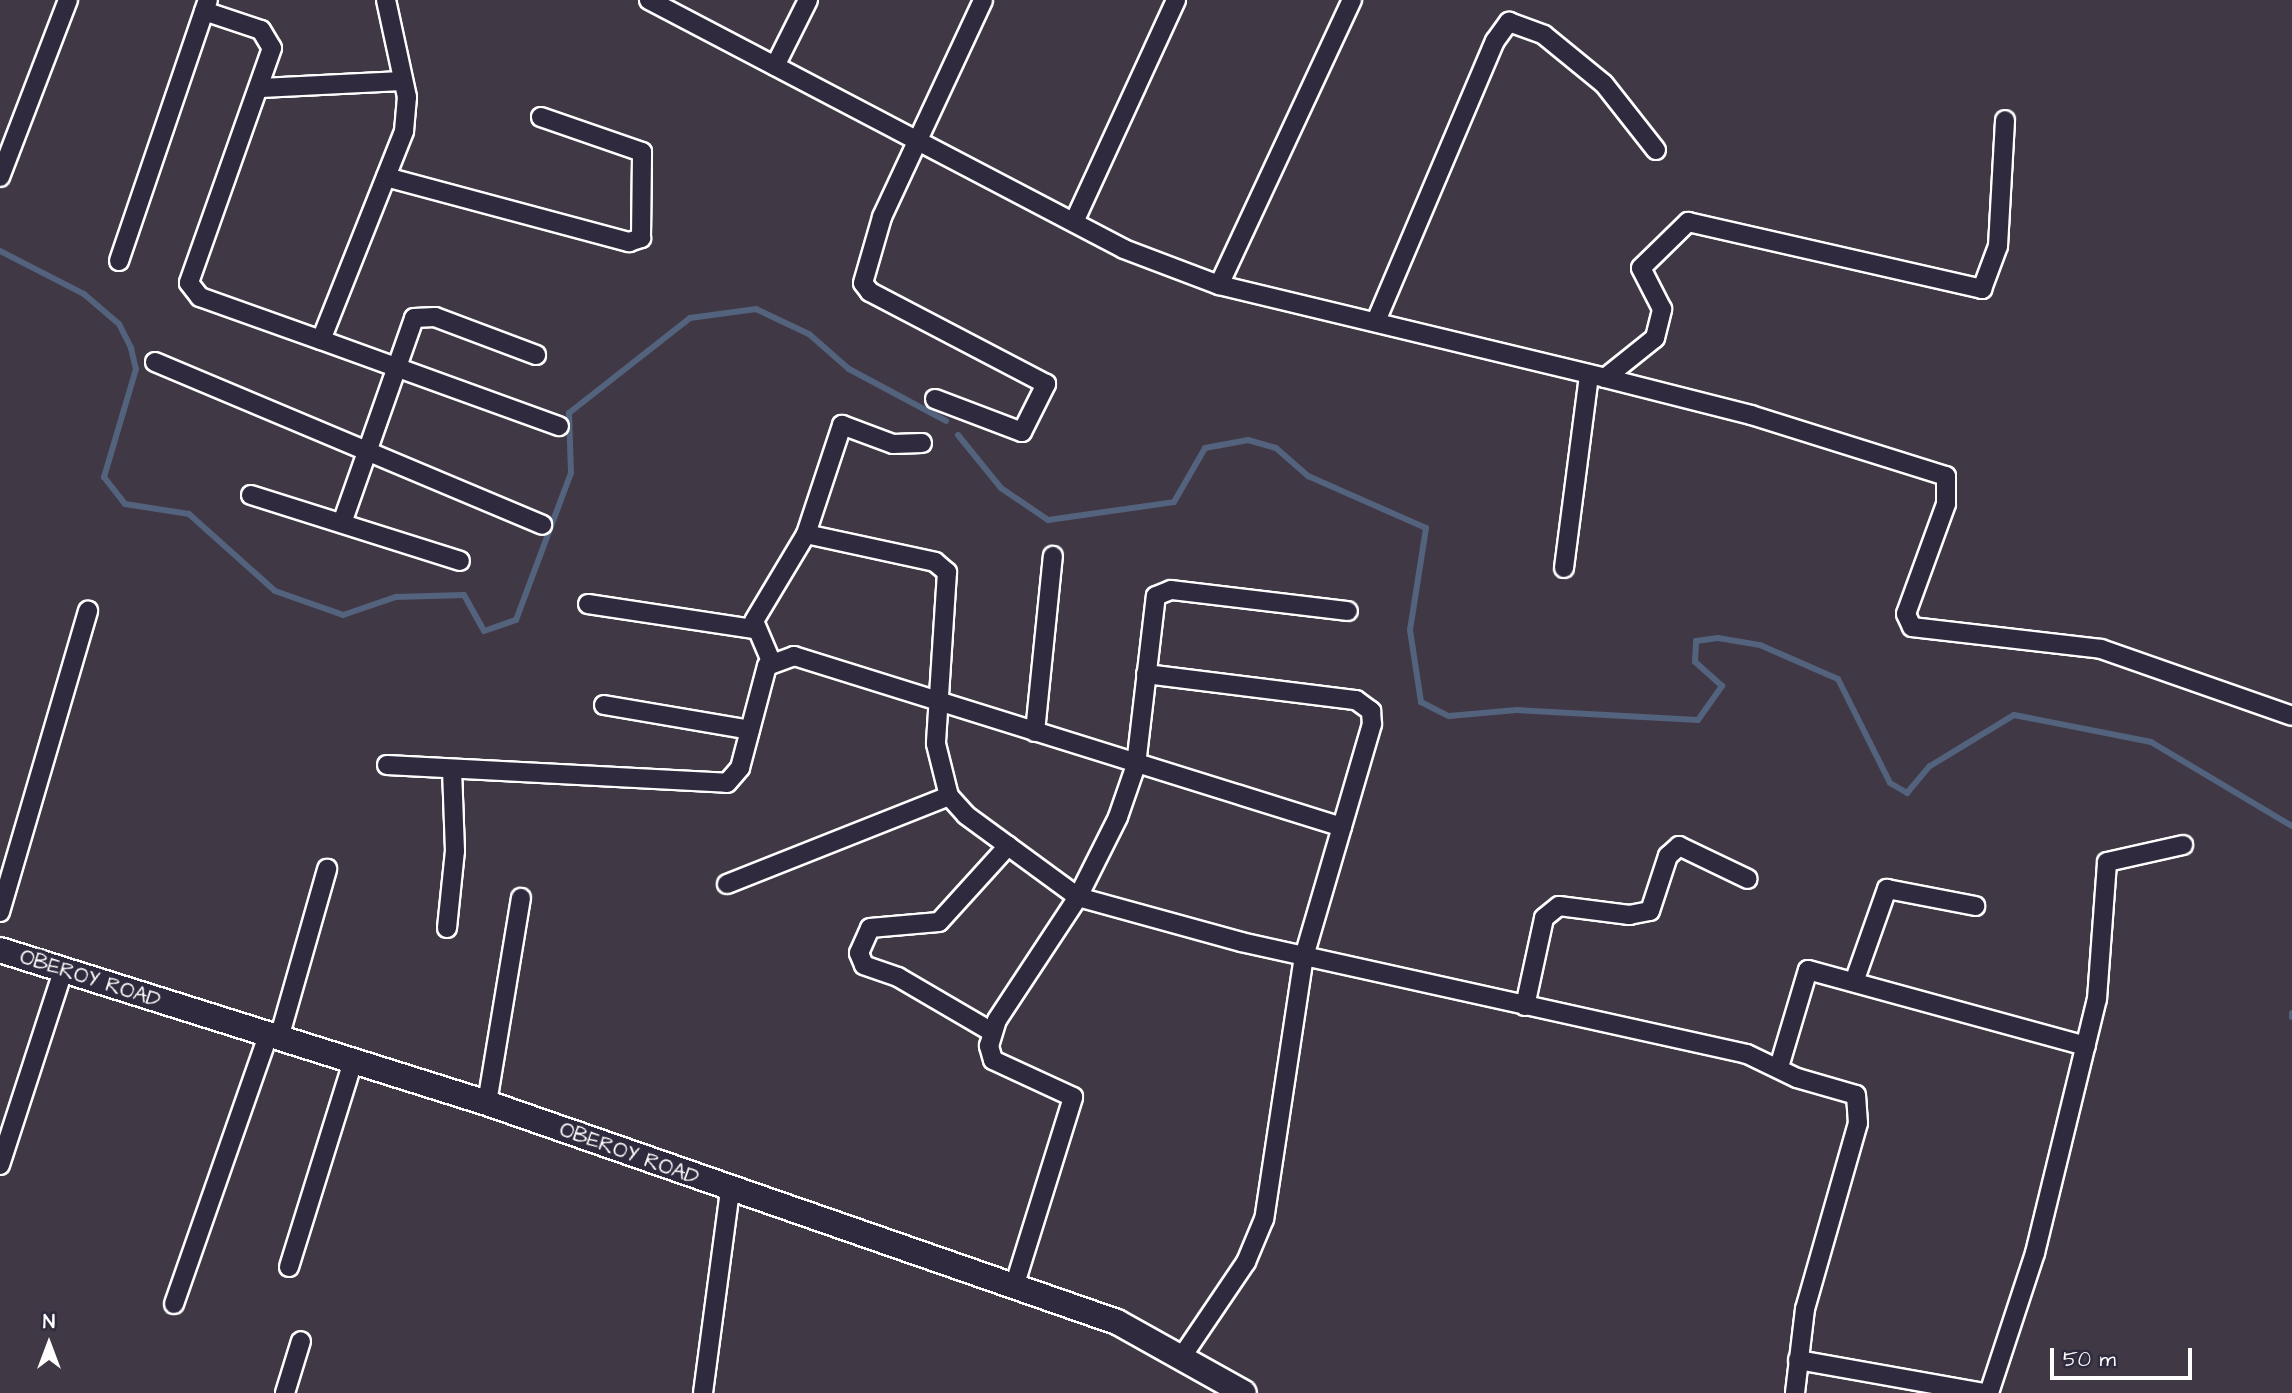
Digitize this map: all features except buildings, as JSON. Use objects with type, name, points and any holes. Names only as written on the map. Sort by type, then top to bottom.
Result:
[{"type":"street","points":[[0,177],[68,0]]},
{"type":"street","points":[[321,340],[404,131],[403,81],[386,0]]},
{"type":"street","points":[[775,66],[808,0]]},
{"type":"street","points":[[935,399],[1022,432],[1046,384],[870,292],[863,282],[863,265],[914,144],[983,0]]},
{"type":"street","points":[[1074,222],[1176,0]]},
{"type":"street","points":[[1219,285],[1352,0]]},
{"type":"street","points":[[655,2],[914,144],[1074,222],[1219,285],[1376,321],[1751,415],[1946,476],[1946,504],[1906,614],[1912,627],[2101,649],[2292,716]]},
{"type":"street","points":[[119,261],[206,5],[270,38],[260,88],[189,283],[200,297],[559,426]]},
{"type":"street","points":[[1376,321],[1495,41],[1509,22],[1535,29],[1604,84],[1656,150]]},
{"type":"street","points":[[260,88],[403,81]]},
{"type":"street","points":[[386,177],[629,242],[641,238],[642,152],[541,117]]},
{"type":"street","points":[[1564,568],[1597,377],[1655,338],[1662,309],[1640,268],[1688,222],[1982,289],[1998,246],[2005,120]]},
{"type":"street","points":[[342,523],[410,323],[422,315],[536,355]]},
{"type":"street","points":[[155,362],[364,454],[542,525]]},
{"type":"street","points":[[387,765],[727,783],[740,768],[771,661],[754,629],[757,611],[806,534],[842,425],[893,444],[922,443]]},
{"type":"street","points":[[251,495],[460,561]]},
{"type":"street","points":[[806,534],[935,562],[947,572],[936,744],[949,796],[1008,846],[1078,897],[1304,956],[1747,1054],[1812,1083],[1849,1090],[1860,1102],[1798,1360],[1795,1393]]},
{"type":"street","points":[[1035,732],[1053,556]]},
{"type":"street","points":[[1014,1287],[1073,1097],[993,1060],[992,1032],[1078,897],[1136,765],[1153,609],[1162,591],[1348,611]]},
{"type":"street","points":[[588,604],[754,629]]},
{"type":"street","points":[[0,912],[88,611]]},
{"type":"street","points":[[771,661],[794,656],[940,696],[1035,732],[1136,765],[1342,827]]},
{"type":"street","points":[[1146,674],[1365,704],[1372,724],[1304,956],[1264,1219],[1246,1262],[1183,1356]]},
{"type":"street","points":[[604,705],[750,730]]},
{"type":"street","points":[[447,928],[455,851],[453,769]]},
{"type":"street","points":[[727,884],[949,796]]},
{"type":"street","points":[[1798,1360],[1987,1393],[2035,1253],[2086,1046],[2105,950],[2107,862],[2183,845]]},
{"type":"street","points":[[992,1032],[898,977],[864,965],[859,953],[870,928],[939,922],[1008,846]]},
{"type":"street","points":[[1525,1006],[1544,918],[1559,906],[1629,915],[1650,911],[1668,856],[1679,846],[1748,879]]},
{"type":"street","points":[[174,1304],[274,1036],[327,869]]},
{"type":"street","points":[[1854,982],[1887,890],[1975,906]]},
{"type":"street","points":[[486,1103],[521,898]]},
{"type":"street","name":"OBEROY ROAD","points":[[0,950],[486,1103],[730,1191],[1116,1322],[1183,1356],[1244,1393]]},
{"type":"street","points":[[0,1165],[63,971]]},
{"type":"street","points":[[1779,1067],[1805,972],[1854,982],[2086,1046]]},
{"type":"street","points":[[289,1267],[354,1061]]},
{"type":"street","points":[[703,1393],[730,1191]]},
{"type":"street","points":[[285,1393],[301,1341]]},
{"type":"waterway","points":[[0,251],[84,294],[119,324],[131,348],[136,369],[104,477],[125,504],[189,514],[275,591],[343,615],[396,597],[464,595],[484,631],[516,620],[571,473],[569,413],[690,318],[756,309],[809,334],[849,369],[946,421]]},
{"type":"waterway","points":[[958,435],[1001,488],[1048,520],[1174,502],[1205,448],[1248,440],[1276,448],[1308,476],[1426,528],[1410,630],[1421,702],[1449,716],[1517,710],[1698,720],[1722,686],[1695,662],[1696,641],[1718,638],[1760,645],[1838,679],[1890,783],[1907,793],[1930,766],[2014,715],[2151,742],[2292,826]]}]
